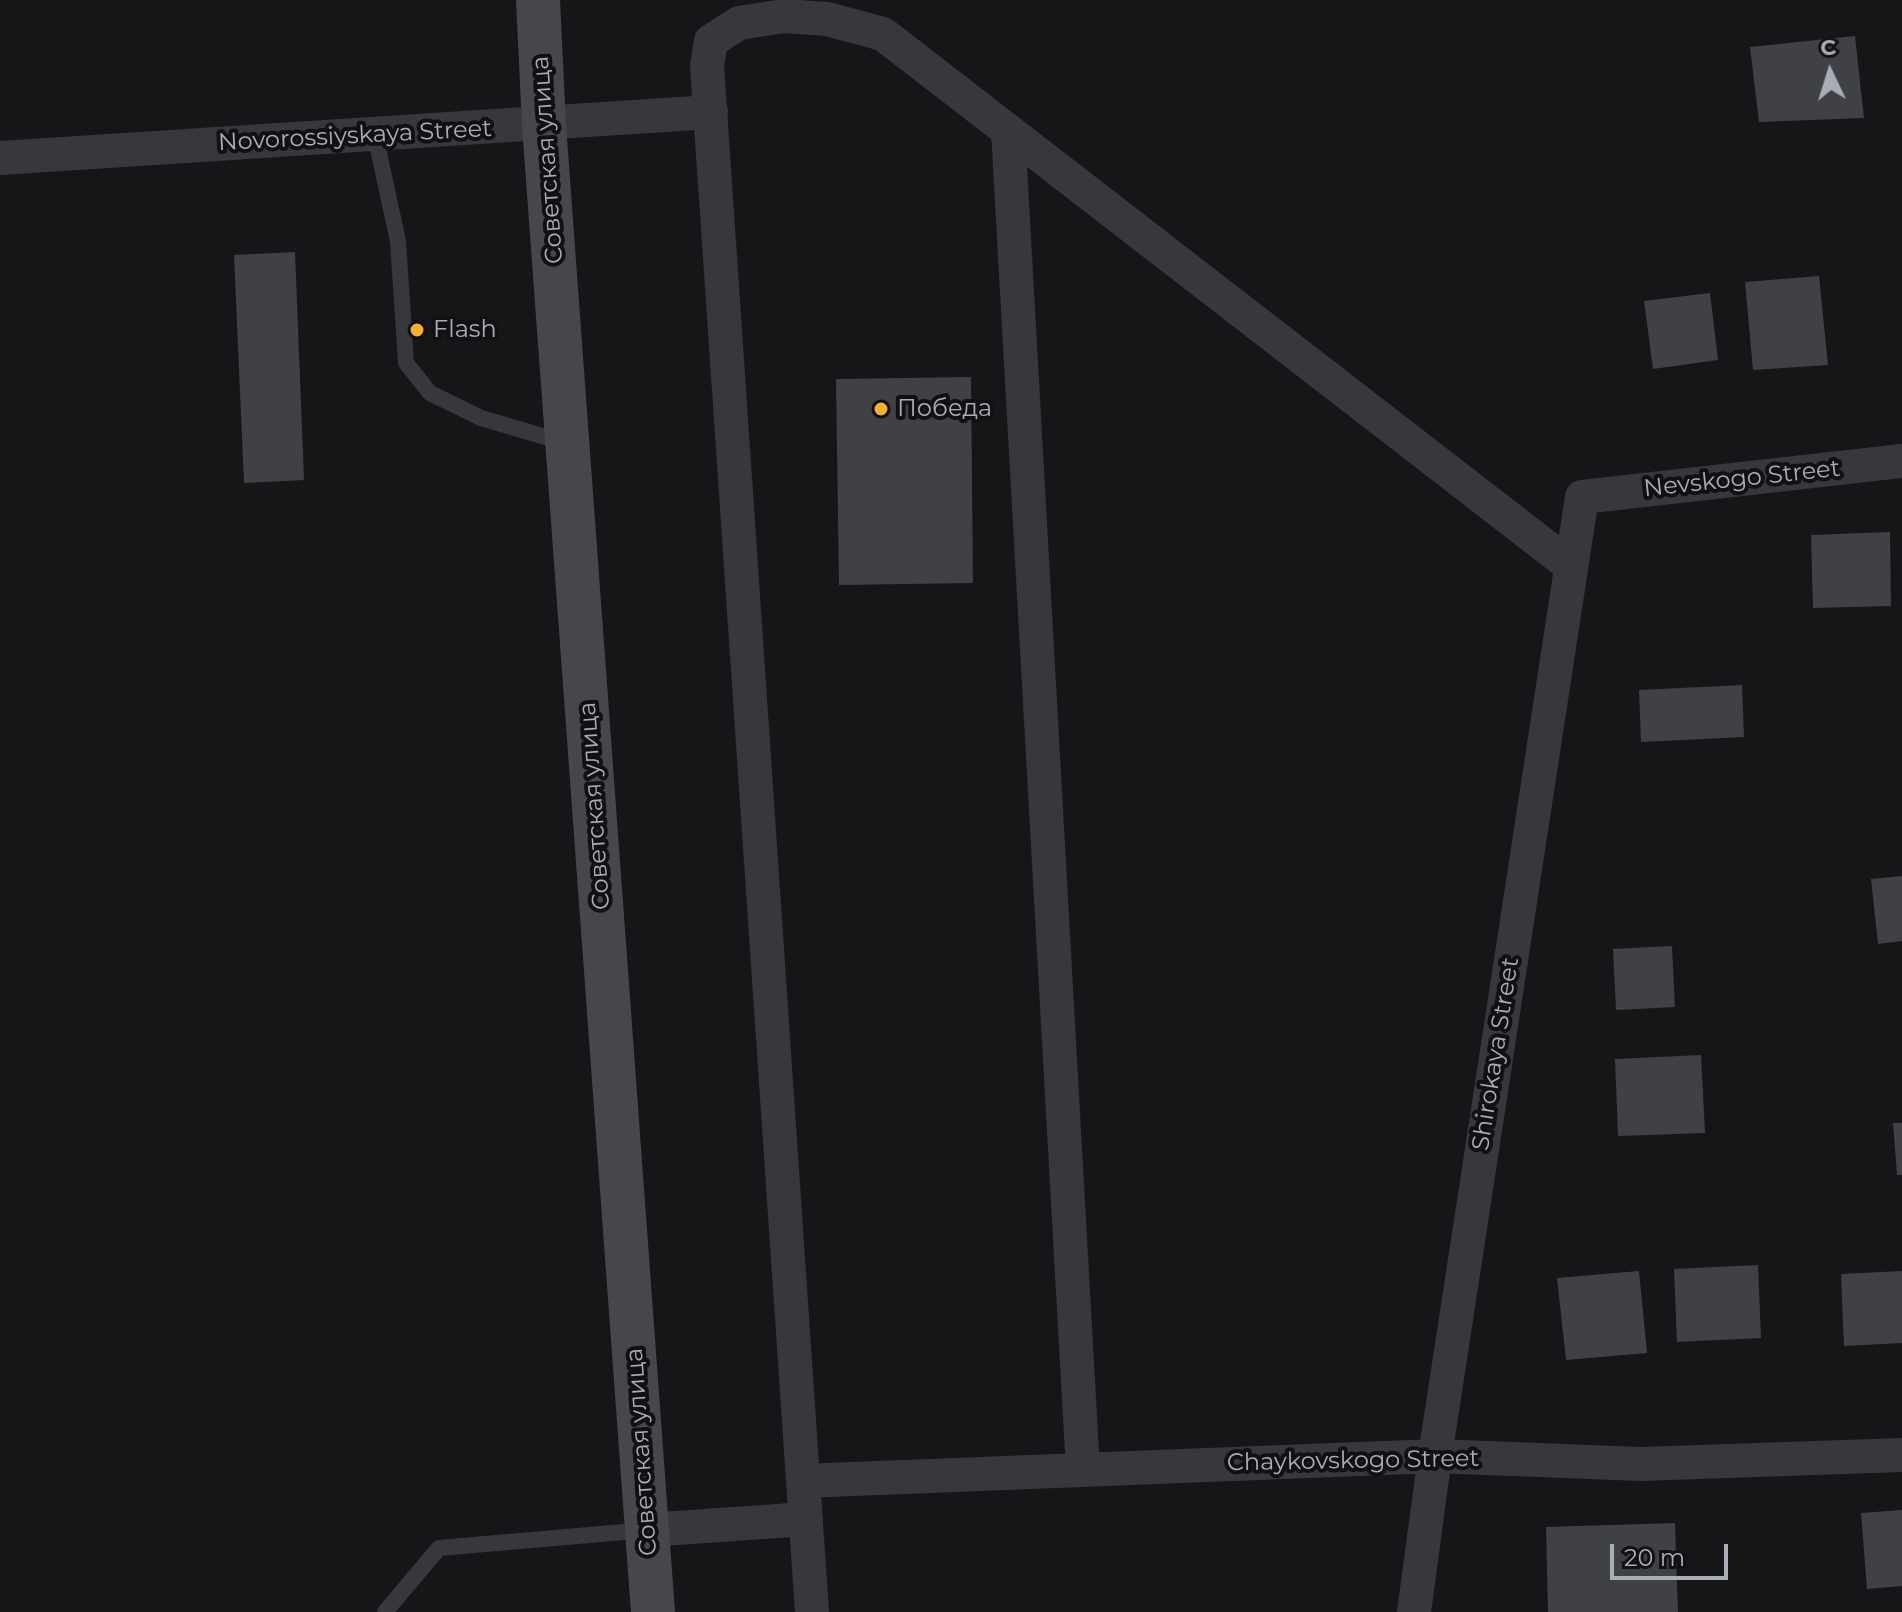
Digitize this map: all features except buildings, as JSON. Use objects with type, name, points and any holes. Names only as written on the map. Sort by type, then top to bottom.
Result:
[{"type":"main road","name":"Советская улица","points":[[538,0],[544,125],[653,1612]]},
{"type":"street","points":[[812,1612],[707,66],[711,41],[739,23],[784,16],[827,19],[883,34],[1571,566]]},
{"type":"street","name":"Novorossiyskaya Street","points":[[0,158],[711,112]]},
{"type":"street","points":[[1008,131],[1083,1470]]},
{"type":"street","name":"Nevskogo Street","points":[[1582,497],[1902,461]]},
{"type":"street","name":"Shirokaya Street","points":[[1414,1612],[1435,1456],[1582,497]]},
{"type":"street","name":"Chaykovskogo Street","points":[[803,1481],[1435,1456],[1641,1464],[1902,1455]]},
{"type":"street","points":[[648,1530],[806,1519]]},
{"type":"lane","points":[[375,135],[398,241],[406,363],[430,393],[481,418],[568,444]]},
{"type":"lane","points":[[385,1612],[439,1548],[648,1530]]},
{"type":"place","name":"Flash","points":[[417,330]]},
{"type":"place","name":"Победа","points":[[881,409]]}]
